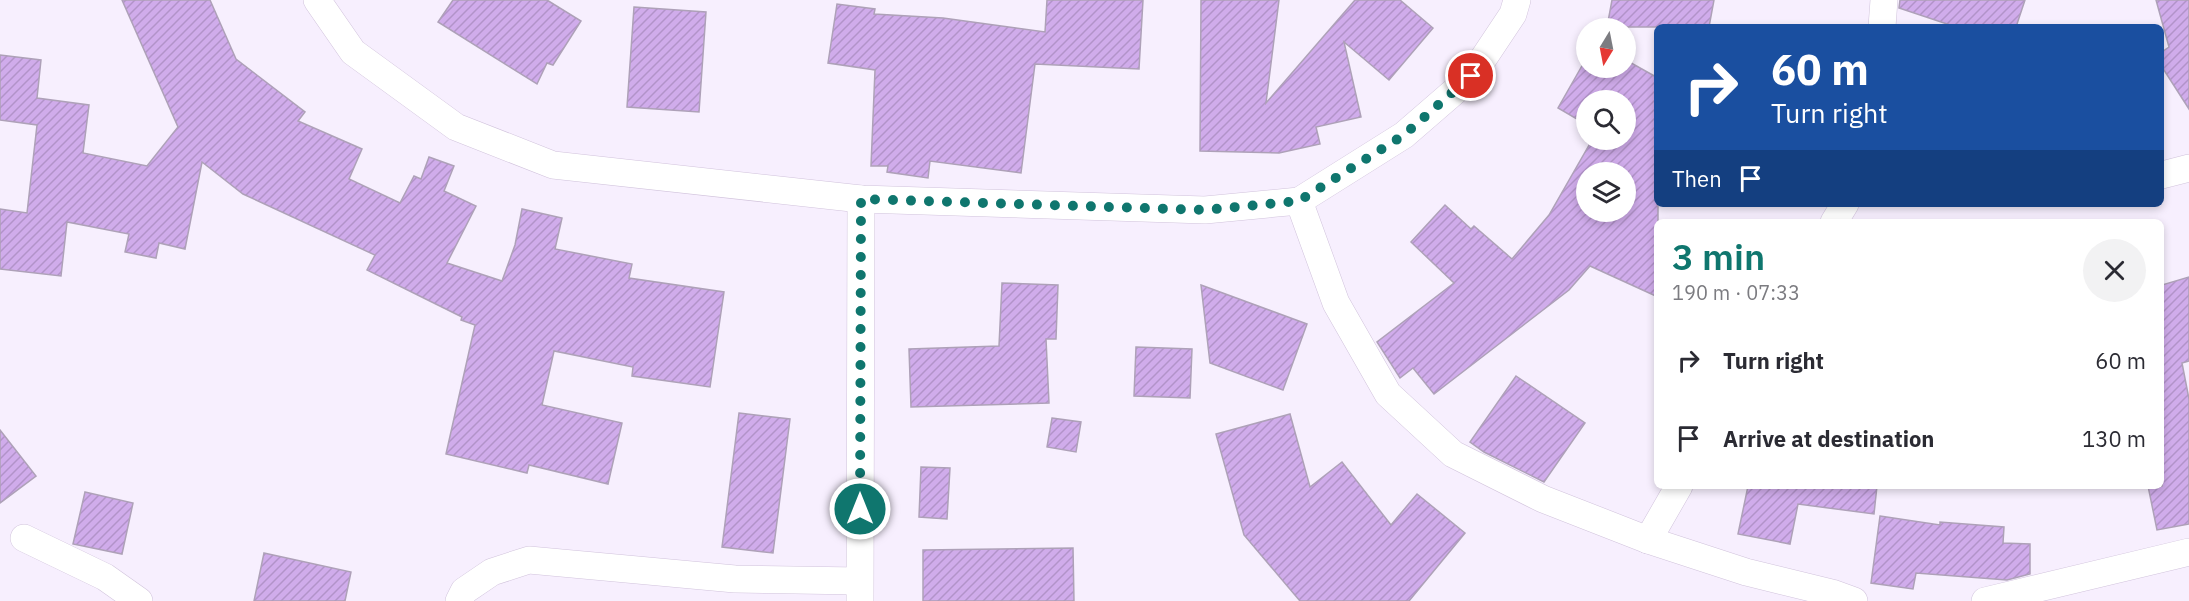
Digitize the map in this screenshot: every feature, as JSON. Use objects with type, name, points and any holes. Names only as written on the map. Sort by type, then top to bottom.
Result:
[{"type":"street","points":[[317,0],[353,52],[456,127],[553,165],[861,199],[1205,210],[1299,201],[1404,135],[1471,76],[1514,14],[1517,0]]},
{"type":"street","points":[[1882,24],[1884,0]]},
{"type":"street","points":[[2164,174],[2189,168]]},
{"type":"street","points":[[459,601],[464,591],[492,572],[529,560],[860,591],[861,199]]},
{"type":"street","points":[[1299,201],[1336,303],[1388,394],[1453,454],[1543,499],[1648,540],[1746,572],[1832,593],[1854,601]]},
{"type":"street","points":[[1648,540],[1677,489]]},
{"type":"street","points":[[24,538],[105,577],[139,601]]},
{"type":"street","points":[[1985,601],[2189,552]]},
{"type":"building","points":[[122,0],[210,0],[236,59],[305,112],[298,121],[362,149],[349,179],[400,203],[414,176],[421,179],[429,157],[454,166],[444,191],[476,206],[447,263],[502,281],[515,245],[522,209],[562,218],[555,249],[632,264],[629,278],[724,292],[710,387],[632,376],[633,367],[554,351],[542,405],[622,423],[608,484],[529,465],[527,473],[446,454],[475,325],[461,320],[462,317],[367,270],[375,255],[243,194],[202,162],[185,249],[159,243],[156,258],[125,252],[129,234],[67,222],[61,276],[0,269],[0,209],[27,213],[37,125],[0,120],[0,55],[41,60],[37,98],[89,105],[83,153],[147,166],[178,127]]},
{"type":"building","points":[[453,0],[547,0],[581,21],[553,65],[547,63],[537,84],[438,22]]},
{"type":"building","points":[[1047,0],[1143,0],[1139,69],[1035,64],[1021,173],[930,161],[928,178],[887,172],[888,166],[871,166],[875,70],[828,63],[837,4],[875,9],[874,14],[943,18],[1045,32]]},
{"type":"building","points":[[1201,0],[1279,0],[1266,103],[1355,0],[1400,0],[1433,28],[1389,80],[1344,42],[1361,117],[1316,127],[1320,144],[1279,153],[1200,151]]},
{"type":"building","points":[[1612,0],[1714,0],[1710,24],[1654,24],[1654,27],[1636,27],[1636,18],[1609,18]]},
{"type":"building","points":[[1900,0],[2025,0],[2017,24],[1947,24],[1899,8]]},
{"type":"building","points":[[2156,0],[2189,0],[2189,109],[2164,70],[2164,51],[2169,47]]},
{"type":"building","points":[[634,7],[706,12],[699,112],[627,107]]},
{"type":"building","points":[[1636,66],[1654,76],[1654,207],[1658,207],[1658,219],[1654,219],[1654,295],[1590,266],[1569,290],[1434,394],[1413,368],[1400,378],[1377,342],[1454,283],[1411,242],[1445,205],[1471,229],[1474,226],[1512,259],[1549,215],[1576,168],[1576,222],[1636,222],[1636,162],[1579,162],[1586,150],[1636,150],[1636,90],[1576,90],[1576,119],[1558,108],[1576,76],[1636,78]]},
{"type":"building","points":[[2189,277],[2189,361],[2182,363],[2189,399],[2189,524],[2157,530],[2149,489],[2164,489],[2164,284]]},
{"type":"building","points":[[1002,283],[1058,285],[1056,339],[1046,339],[1049,403],[911,407],[909,349],[999,346]]},
{"type":"building","points":[[1201,285],[1307,324],[1283,390],[1210,363]]},
{"type":"building","points":[[1136,347],[1192,349],[1190,398],[1134,396]]},
{"type":"building","points":[[1516,376],[1585,423],[1544,482],[1484,452],[1470,442]]},
{"type":"building","points":[[739,413],[790,419],[773,553],[722,547]]},
{"type":"building","points":[[1290,414],[1310,487],[1342,462],[1391,525],[1417,494],[1465,533],[1409,601],[1300,601],[1244,535],[1216,434]]},
{"type":"building","points":[[1052,418],[1081,422],[1076,452],[1047,447]]},
{"type":"building","points":[[0,430],[36,476],[0,503]]},
{"type":"building","points":[[921,467],[950,468],[947,519],[919,517]]},
{"type":"building","points":[[1747,489],[1877,489],[1874,514],[1798,504],[1790,544],[1738,534]]},
{"type":"building","points":[[85,492],[133,503],[122,554],[73,544]]},
{"type":"building","points":[[1880,516],[1940,525],[1940,522],[2004,527],[2003,543],[2030,544],[2030,574],[2007,580],[1916,573],[1913,589],[1871,583]]},
{"type":"building","points":[[1073,548],[1074,601],[923,601],[923,550]]},
{"type":"building","points":[[264,553],[351,572],[345,601],[254,601]]},
{"type":"route","points":[[860,509],[861,199],[1205,210],[1299,201],[1404,135],[1471,76]]}]
